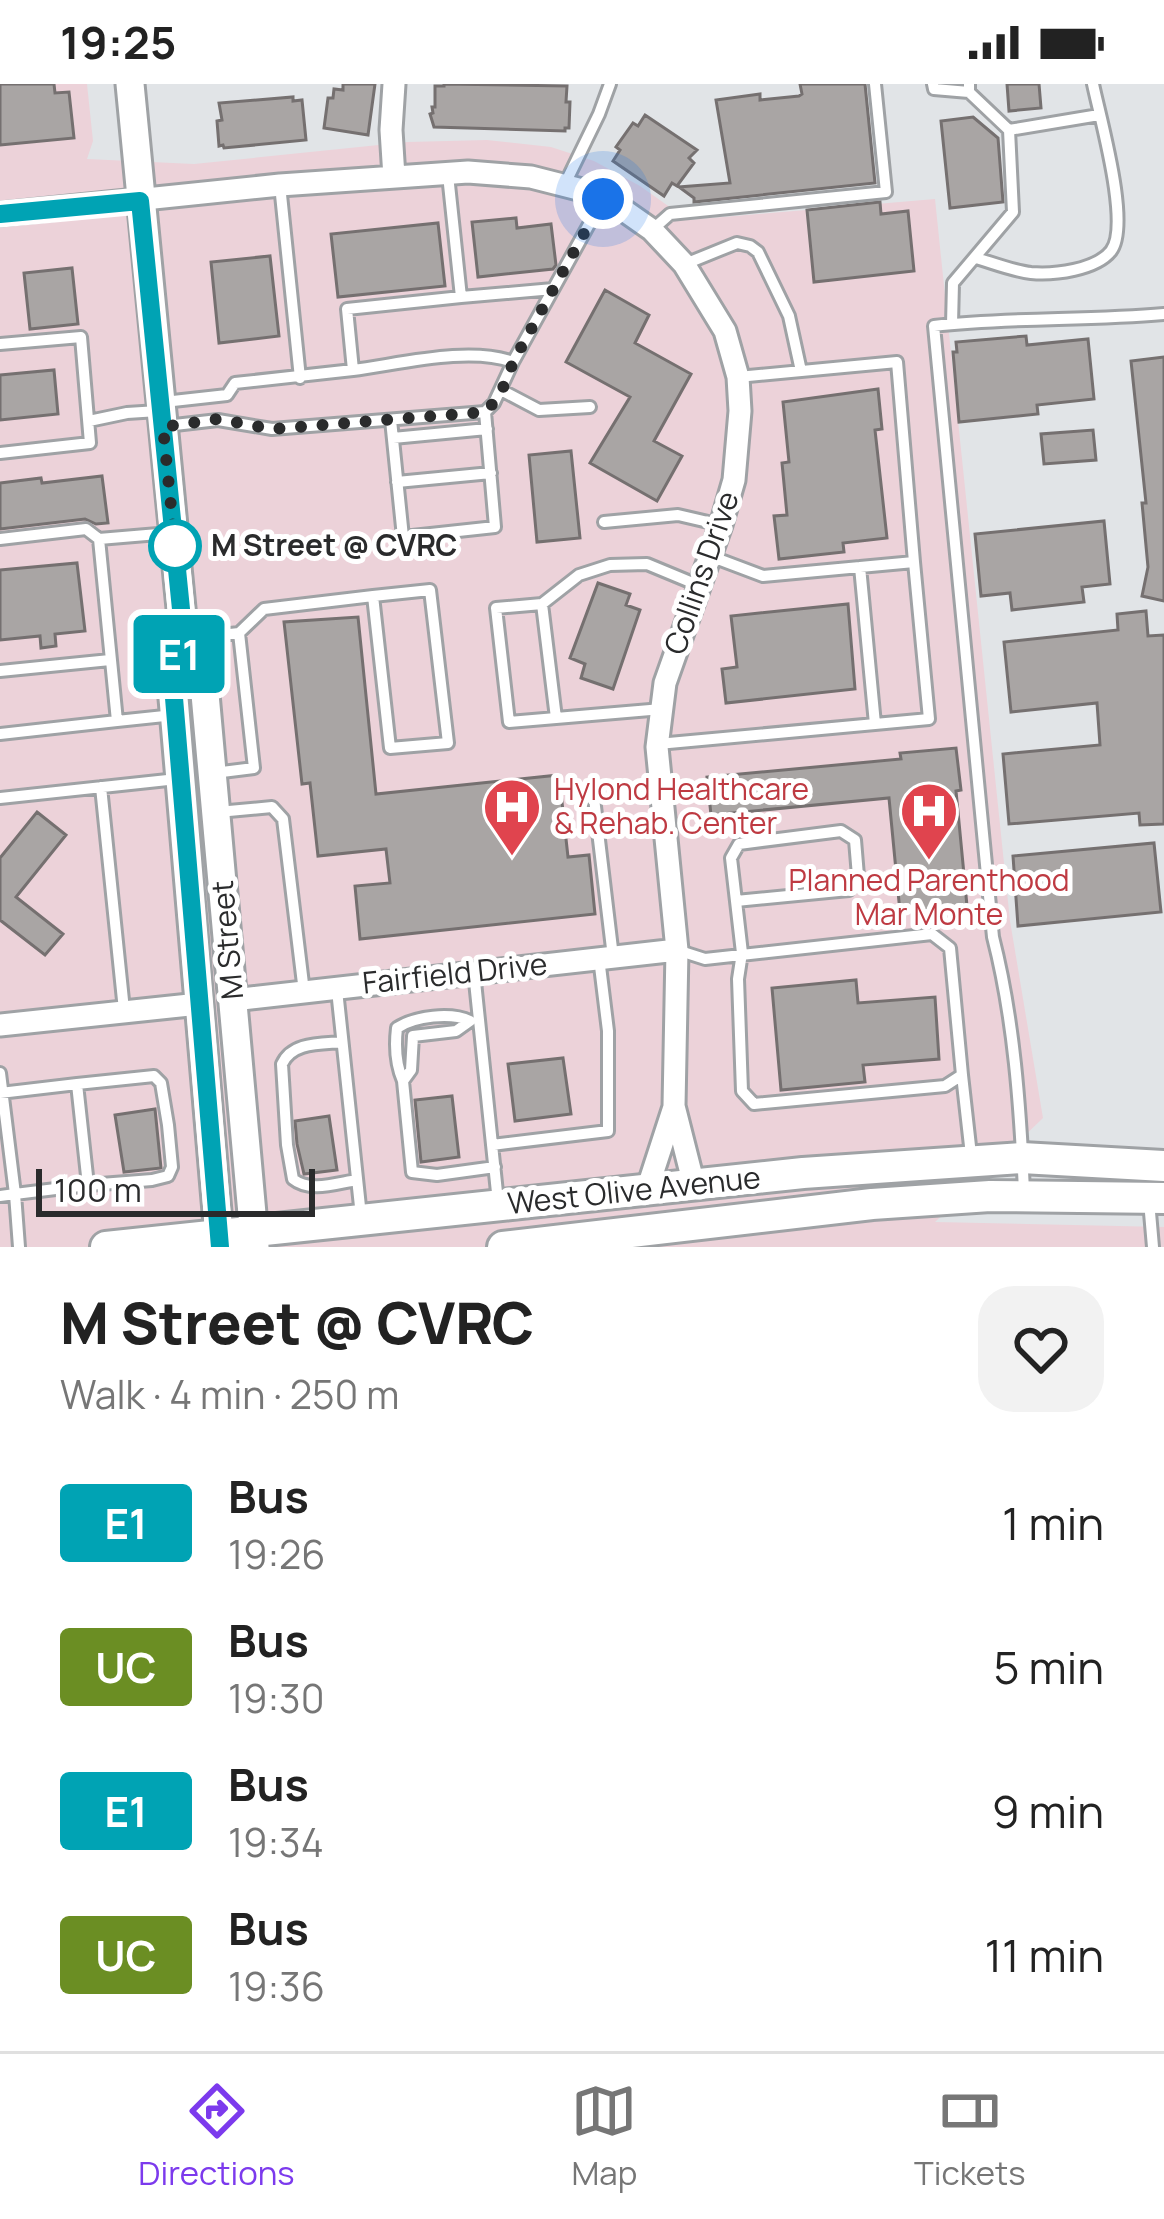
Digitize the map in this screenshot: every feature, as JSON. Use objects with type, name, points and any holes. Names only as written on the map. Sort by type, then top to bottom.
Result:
[{"type":"main road","name":"West Olive Avenue","points":[[106,1247],[254,1239],[362,1219],[803,1173],[1022,1158],[1164,1166]]},
{"type":"main road","points":[[690,1236],[701,1206],[766,1194],[803,1173]]},
{"type":"main road","points":[[542,1243],[574,1221],[660,1202],[694,1186]]},
{"type":"main road","name":"West Olive Avenue","points":[[503,1247],[690,1236],[872,1204],[1024,1196],[1156,1198]]},
{"type":"street","name":"M Street","points":[[130,84],[184,639],[203,672],[214,772],[254,1239]]},
{"type":"street","points":[[394,84],[394,177]]},
{"type":"street","name":"Collins Drive","points":[[0,214],[280,185],[468,172],[532,177],[603,199],[652,230],[683,264],[725,331],[738,377],[738,453],[721,525],[665,683],[658,744],[677,950],[674,1106],[694,1186]]},
{"type":"street","name":"M Street","points":[[184,639],[172,674],[219,1240]]},
{"type":"street","name":"Fairfield Drive","points":[[233,1000],[677,950]]},
{"type":"street","points":[[0,1025],[200,1004]]},
{"type":"street","name":"Collins Drive","points":[[647,1190],[674,1106]]},
{"type":"lane","points":[[564,186],[610,84]]},
{"type":"lane","points":[[652,230],[670,214],[686,211],[886,192],[875,84]]},
{"type":"lane","points":[[933,84],[934,89],[969,88],[1010,130],[1013,212],[952,283],[952,324]]},
{"type":"lane","points":[[976,258],[1030,273],[1092,267],[1113,249],[1118,220],[1093,84]]},
{"type":"lane","points":[[1010,130],[1099,115]]},
{"type":"lane","points":[[448,173],[461,298]]},
{"type":"lane","points":[[280,185],[300,377]]},
{"type":"lane","points":[[89,421],[127,413],[161,413],[272,429],[485,412],[603,199]]},
{"type":"lane","points":[[683,264],[737,243],[758,253],[789,316],[801,371]]},
{"type":"lane","points":[[353,370],[347,309],[553,290]]},
{"type":"lane","points":[[1024,1196],[1009,1016],[993,937],[934,326],[1164,314]]},
{"type":"lane","points":[[0,344],[81,338],[91,442],[0,453]]},
{"type":"lane","points":[[161,413],[227,395],[235,383],[460,357],[497,356],[513,362]]},
{"type":"lane","points":[[658,744],[929,719],[897,362],[738,377]]},
{"type":"lane","points":[[501,390],[539,410],[590,407]]},
{"type":"lane","points":[[391,420],[403,537],[495,527],[485,412]]},
{"type":"lane","points":[[393,438],[487,429]]},
{"type":"lane","points":[[397,482],[491,473]]},
{"type":"lane","points":[[604,522],[678,515],[721,525]]},
{"type":"lane","points":[[0,539],[86,529],[99,539],[173,532]]},
{"type":"lane","points":[[99,539],[117,721]]},
{"type":"lane","points":[[710,556],[763,577],[914,562]]},
{"type":"lane","points":[[662,710],[509,722],[496,608],[542,604],[578,575],[610,565],[647,564],[700,586]]},
{"type":"lane","points":[[860,567],[875,724]]},
{"type":"lane","points":[[184,639],[239,633],[264,609],[373,596],[430,590],[448,743],[390,748],[373,596]]},
{"type":"lane","points":[[542,604],[556,718]]},
{"type":"lane","points":[[214,772],[254,768],[239,633]]},
{"type":"lane","points":[[0,671],[110,660]]},
{"type":"lane","points":[[0,734],[175,715]]},
{"type":"lane","points":[[0,798],[180,779]]},
{"type":"lane","points":[[101,787],[124,1012]]},
{"type":"lane","points":[[492,1145],[608,1132],[606,958],[595,798]]},
{"type":"lane","points":[[218,812],[272,807],[283,819],[304,992]]},
{"type":"lane","points":[[736,901],[849,890],[857,876],[855,840],[841,831],[739,844],[731,858],[742,953],[738,979],[742,1091],[754,1104],[945,1086],[962,1075]]},
{"type":"lane","points":[[677,950],[705,959],[932,934],[950,948],[972,1161]]},
{"type":"lane","points":[[474,971],[475,1020],[499,1205]]},
{"type":"lane","points":[[336,988],[362,1219]]},
{"type":"lane","points":[[475,1020],[458,1015],[404,1022],[398,1028],[395,1040],[412,1172],[437,1175],[495,1167]]},
{"type":"lane","points":[[342,1042],[307,1046],[285,1055],[287,1145],[292,1179],[300,1185],[357,1180]]},
{"type":"lane","points":[[0,1073],[19,1247]]},
{"type":"lane","points":[[0,1196],[168,1176],[172,1167],[161,1082],[154,1076],[2,1093]]},
{"type":"lane","points":[[76,1084],[88,1185]]},
{"type":"lane","points":[[1153,1247],[1156,1198]]},
{"type":"shaded area","points":[[0,84],[87,84],[93,141],[87,159],[194,164],[408,142],[487,140],[551,147],[594,161],[688,220],[935,199],[1010,921],[1043,1118],[935,1222],[1164,1227],[1164,1247],[0,1247]]},
{"type":"building","points":[[0,84],[54,84],[55,93],[69,92],[74,138],[0,145]]},
{"type":"building","points":[[343,84],[375,84],[368,135],[324,128],[328,98],[333,98],[334,89],[343,90]]},
{"type":"building","points":[[800,84],[865,84],[875,183],[694,202],[679,187],[730,183],[716,100],[760,94],[760,100],[799,96]]},
{"type":"building","points":[[1007,84],[1039,84],[1041,108],[1009,111]]},
{"type":"building","points":[[435,86],[567,86],[569,128],[434,127],[430,114],[435,107]]},
{"type":"building","points":[[293,97],[293,101],[302,100],[306,140],[219,146],[219,103]]},
{"type":"building","points":[[645,115],[697,150],[689,158],[694,163],[664,196],[613,161],[620,150],[616,147]]},
{"type":"building","points":[[973,117],[998,138],[1003,202],[950,208],[941,121]]},
{"type":"building","points":[[880,202],[881,214],[908,211],[914,271],[814,282],[807,210]]},
{"type":"building","points":[[516,218],[517,228],[551,224],[556,265],[478,277],[472,222]]},
{"type":"building","points":[[438,223],[445,286],[338,297],[331,234]]},
{"type":"building","points":[[270,256],[279,336],[219,343],[211,262]]},
{"type":"building","points":[[72,268],[78,324],[30,329],[24,273]]},
{"type":"building","points":[[605,290],[649,315],[635,343],[691,374],[654,441],[682,456],[657,501],[590,463],[630,397],[566,362]]},
{"type":"building","points":[[1026,336],[1027,345],[1088,339],[1094,399],[1037,405],[1038,414],[959,422],[956,342]]},
{"type":"building","points":[[1164,357],[1164,601],[1142,596],[1148,567],[1142,503],[1146,503],[1131,361]]},
{"type":"building","points":[[54,370],[58,414],[0,420],[0,375]]},
{"type":"building","points":[[878,389],[882,429],[875,430],[887,538],[843,543],[844,552],[779,559],[774,516],[787,515],[782,463],[789,462],[783,402]]},
{"type":"building","points":[[1093,430],[1096,460],[1044,464],[1041,434]]},
{"type":"building","points":[[571,451],[580,538],[537,542],[529,455]]},
{"type":"building","points":[[102,476],[108,523],[85,519],[0,529],[0,483]]},
{"type":"building","points":[[1104,521],[1110,584],[1082,587],[1084,602],[1012,610],[1010,593],[981,596],[975,534]]},
{"type":"building","points":[[77,563],[85,631],[55,634],[56,646],[41,648],[40,636],[0,640],[0,570]]},
{"type":"building","points":[[598,583],[630,594],[626,605],[640,610],[613,689],[581,678],[585,664],[570,658]]},
{"type":"building","points":[[848,604],[855,689],[726,703],[722,669],[737,667],[731,616]]},
{"type":"building","points":[[1146,611],[1148,636],[1164,635],[1164,824],[1140,825],[1139,813],[1009,824],[1003,754],[1100,745],[1097,703],[1011,712],[1004,642],[1118,630],[1117,614]]},
{"type":"building","name":"Hylond Healthcare & Rehab. Center","points":[[358,617],[376,794],[559,775],[568,857],[589,855],[595,914],[360,939],[355,886],[390,883],[386,849],[318,856],[310,783],[302,784],[284,622]]},
{"type":"building","points":[[956,748],[967,906],[900,912],[889,798],[711,815],[707,777],[901,759],[900,753]]},
{"type":"building","points":[[37,812],[66,835],[16,897],[63,934],[45,955],[0,920],[0,858]]},
{"type":"building","points":[[1154,843],[1161,912],[1018,926],[1013,856]]},
{"type":"building","points":[[856,980],[858,1003],[935,997],[939,1059],[863,1065],[865,1082],[781,1090],[772,988]]},
{"type":"building","points":[[563,1058],[571,1114],[515,1121],[508,1064]]},
{"type":"building","points":[[452,1096],[459,1157],[421,1162],[415,1100]]},
{"type":"building","points":[[155,1109],[161,1168],[124,1172],[115,1115]]},
{"type":"building","points":[[329,1116],[337,1170],[304,1174],[295,1121]]},
{"type":"bus line","name":"E1","points":[[0,214],[140,201],[184,639],[172,674],[220,1247]]},
{"type":"place","name":"M Street @ CVRC","points":[[175,546]]},
{"type":"place","name":"Hylond Healthcare & Rehab. Center","points":[[512,858]]},
{"type":"place","name":"Planned Parenthood Mar Monte","points":[[929,862]]},
{"type":"route","points":[[175,546],[163,427],[218,419],[272,429],[485,412],[508,379],[603,199]]}]
